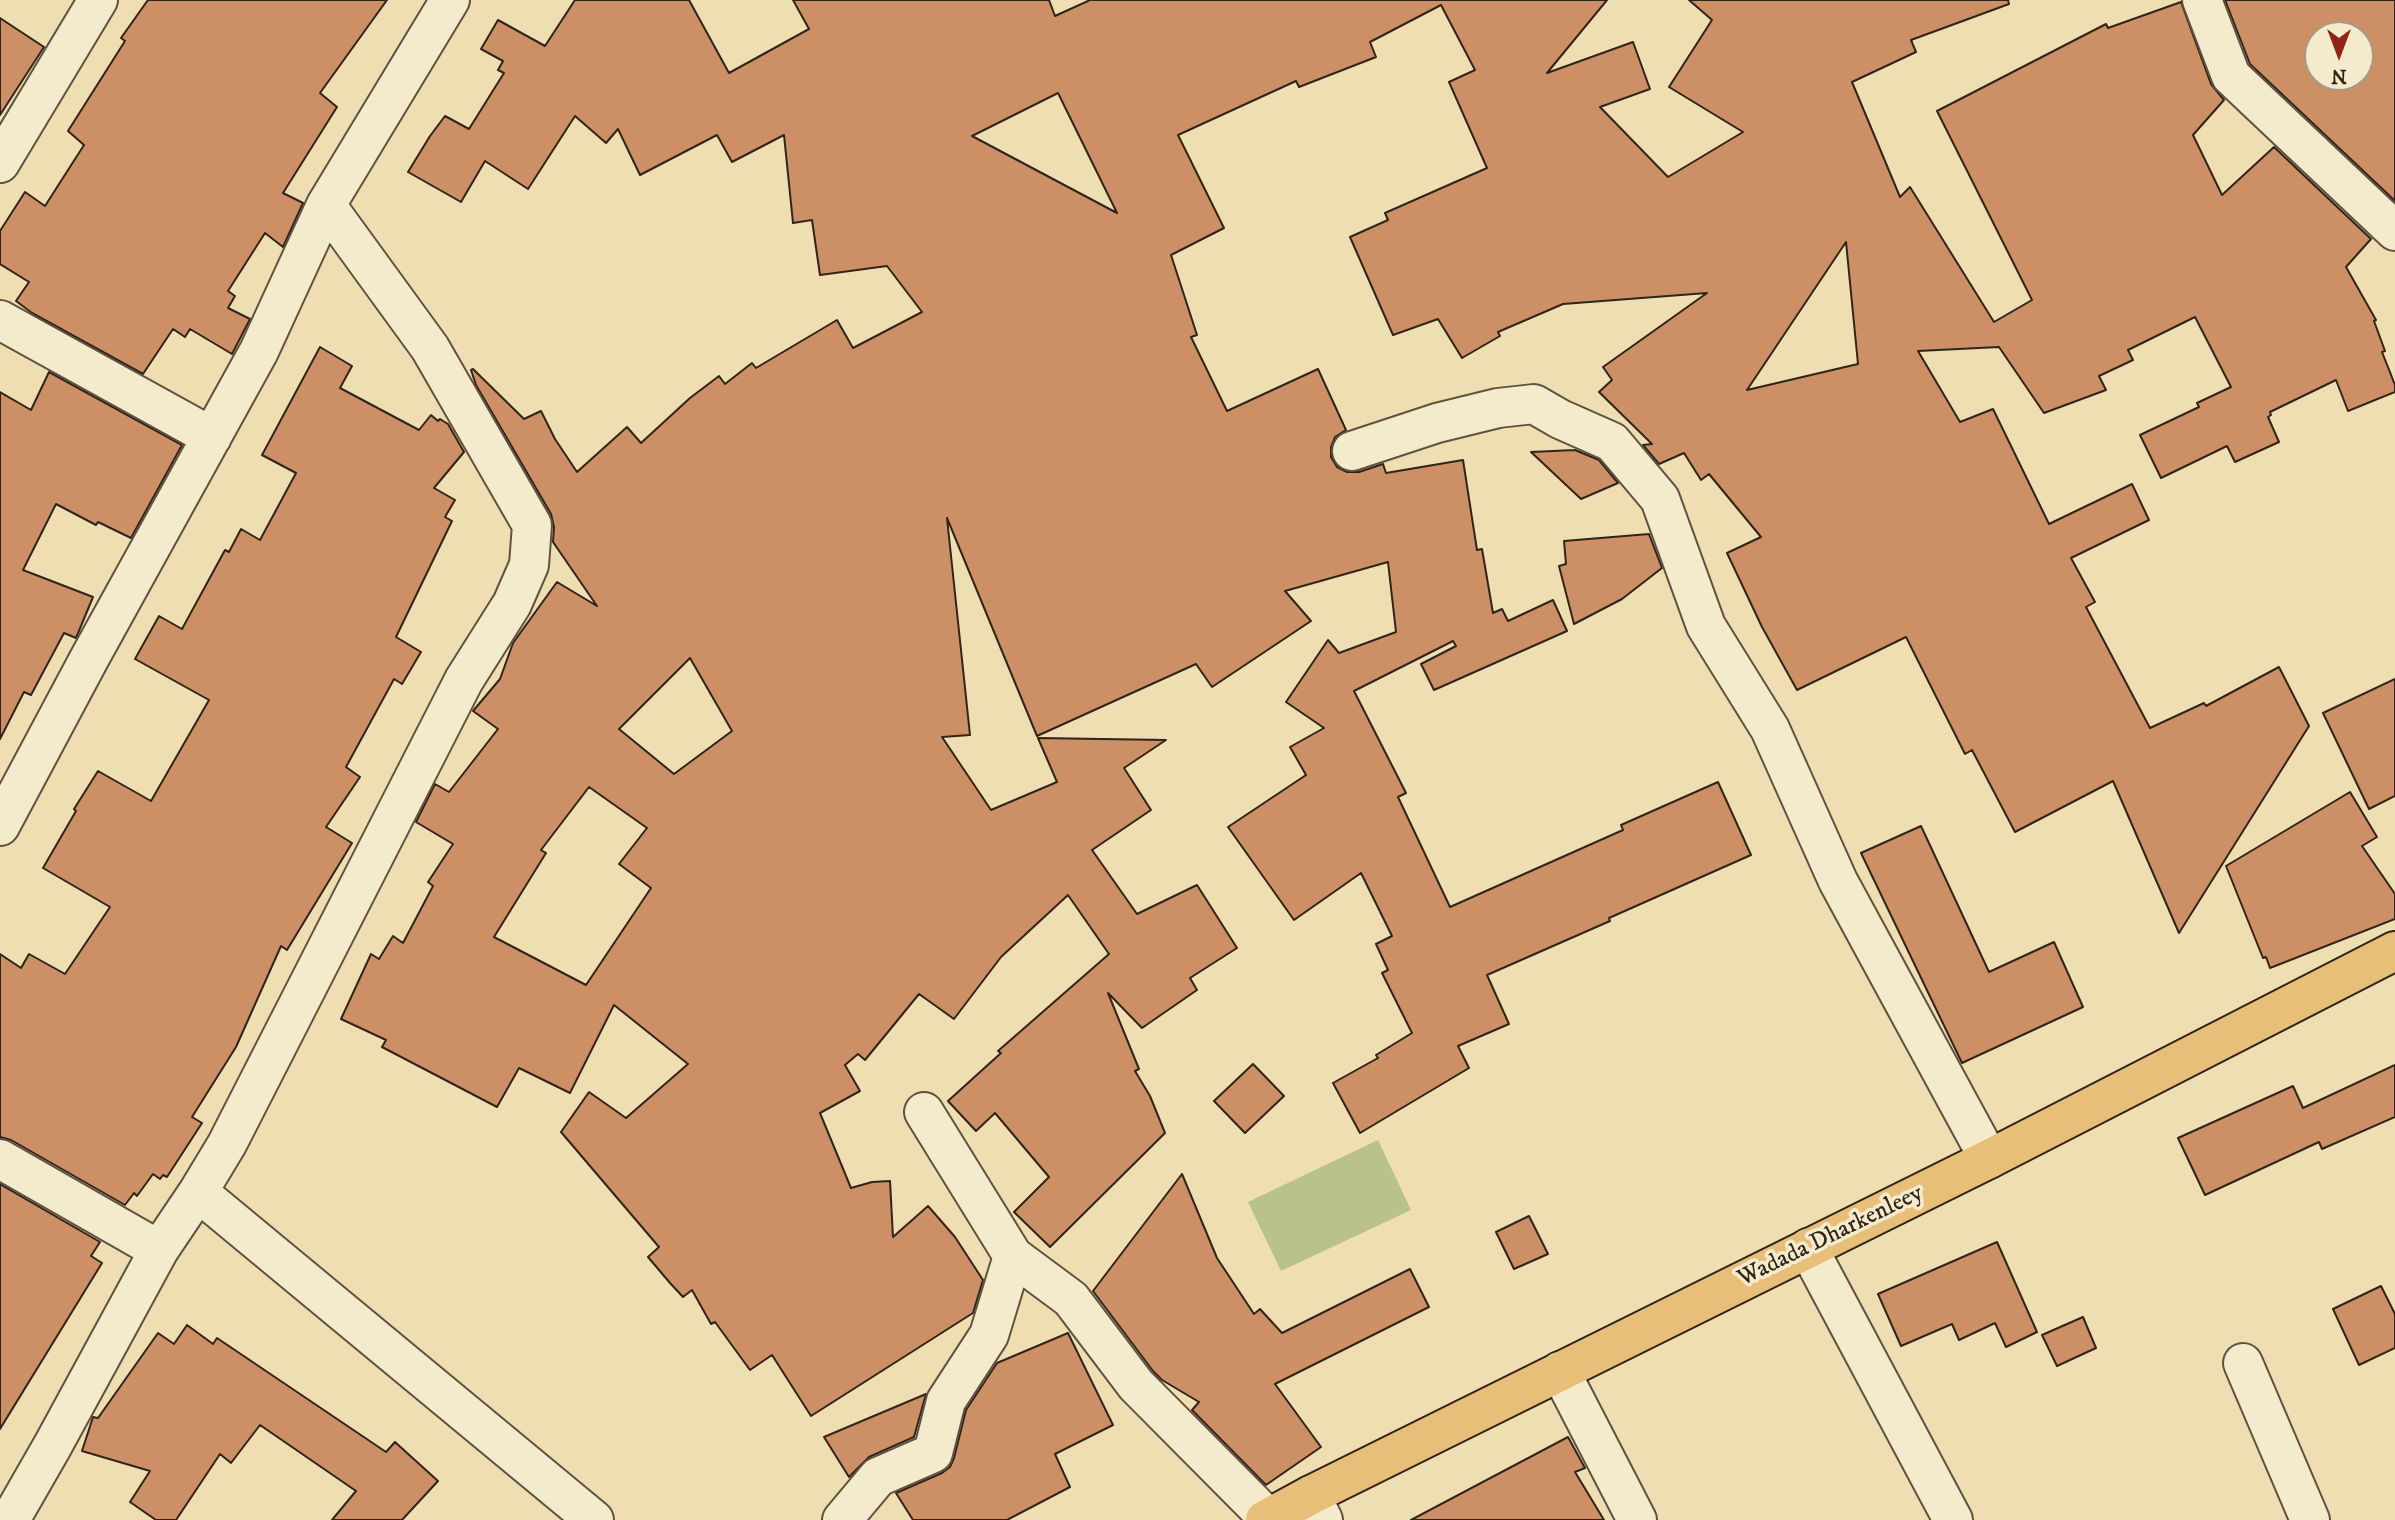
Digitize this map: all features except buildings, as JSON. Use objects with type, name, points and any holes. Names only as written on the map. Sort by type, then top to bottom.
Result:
[{"type":"main road","name":"Wadada Dharkenleey","points":[[1266,1519],[1317,1508],[1560,1371],[1989,1159],[2395,951]]},
{"type":"street","points":[[0,163],[98,0]]},
{"type":"street","points":[[0,825],[259,351],[326,205],[450,0]]},
{"type":"street","points":[[2202,0],[2231,76],[2395,231]]},
{"type":"street","points":[[10,1520],[159,1250],[226,1144],[464,680],[512,604],[529,565],[532,525],[430,348],[326,205]]},
{"type":"street","points":[[0,320],[212,437]]},
{"type":"street","points":[[1352,451],[1449,420],[1497,408],[1534,404],[1612,442],[1660,499],[1706,626],[1770,729],[1838,881],[1989,1159]]},
{"type":"street","points":[[924,1112],[1013,1256],[1072,1299],[1136,1385],[1266,1519]]},
{"type":"street","points":[[0,1159],[159,1250]]},
{"type":"street","points":[[198,1192],[594,1520]]},
{"type":"street","points":[[1808,1248],[1953,1520]]},
{"type":"street","points":[[842,1520],[878,1477],[933,1454],[946,1401],[989,1335],[1013,1256]]},
{"type":"street","points":[[2243,1363],[2310,1520]]},
{"type":"street","points":[[1560,1371],[1637,1520]]},
{"type":"green space","points":[[1378,1140],[1411,1210],[1281,1271],[1248,1202]]}]
